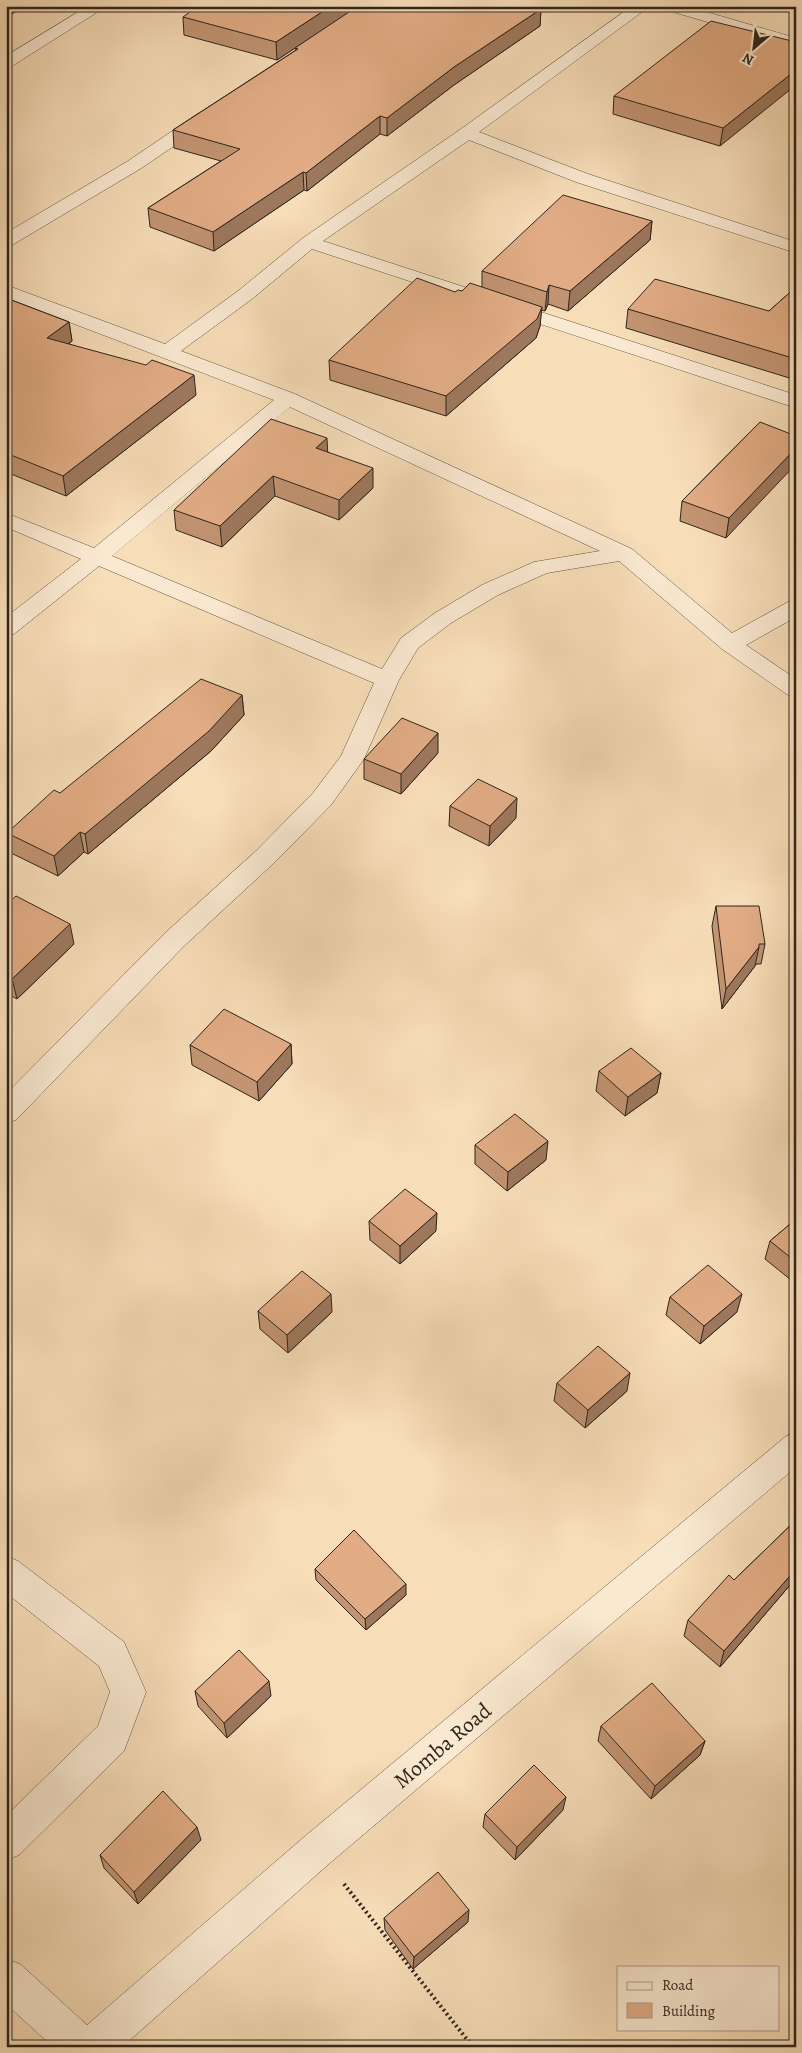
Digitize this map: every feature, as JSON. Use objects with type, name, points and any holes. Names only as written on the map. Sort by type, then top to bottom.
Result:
[{"type":"street","points":[[6,63],[98,6]]},
{"type":"street","points":[[167,352],[245,295],[310,242],[467,133],[642,6]]},
{"type":"street","points":[[668,6],[796,43]]},
{"type":"street","points":[[6,241],[134,165],[215,110]]},
{"type":"street","points":[[467,133],[582,178],[796,248]]},
{"type":"street","points":[[310,242],[796,402]]},
{"type":"street","points":[[6,291],[288,398],[624,554],[730,644],[796,690]]},
{"type":"street","points":[[6,630],[288,398]]},
{"type":"street","points":[[6,519],[98,556],[388,680]]},
{"type":"street","points":[[6,1112],[174,940],[266,856],[322,799],[352,759],[388,680],[409,643],[443,618],[490,590],[542,567],[624,554]]},
{"type":"street","points":[[730,644],[796,608]]},
{"type":"street","name":"Momba Road","points":[[92,2047],[318,1850],[796,1447]]},
{"type":"street","points":[[6,1572],[112,1654],[128,1692],[111,1738],[6,1842]]},
{"type":"street","points":[[6,1978],[82,2047]]},
{"type":"path","points":[[318,1850],[473,2047]]},
{"type":"building","points":[[198,6],[331,6],[276,42],[183,17]]},
{"type":"building","points":[[358,6],[532,6],[541,9],[454,67],[387,118],[380,116],[306,173],[303,172],[213,232],[148,208],[240,149],[173,130],[298,49],[295,48]]},
{"type":"building","points":[[711,21],[796,42],[796,70],[723,128],[614,96]]},
{"type":"building","points":[[563,195],[652,221],[570,291],[549,285],[547,292],[482,271]]},
{"type":"building","points":[[417,278],[455,292],[458,290],[462,291],[470,283],[542,307],[537,319],[446,396],[329,360]]},
{"type":"building","points":[[655,279],[769,311],[796,287],[796,359],[628,309]]},
{"type":"building","points":[[6,298],[69,322],[47,338],[146,365],[152,360],[194,375],[63,476],[6,453]]},
{"type":"building","points":[[271,419],[327,438],[316,448],[373,468],[339,500],[273,476],[220,526],[174,510]]},
{"type":"building","points":[[760,422],[796,436],[796,448],[729,518],[682,501]]},
{"type":"building","points":[[201,679],[242,695],[209,731],[85,834],[80,832],[54,856],[7,833],[54,790],[60,793]]},
{"type":"building","points":[[402,718],[438,733],[401,774],[364,759]]},
{"type":"building","points":[[478,779],[517,798],[490,826],[450,806]]},
{"type":"building","points":[[16,896],[70,924],[12,979],[6,976],[6,905]]},
{"type":"building","points":[[716,906],[759,906],[765,944],[759,944],[759,947],[726,989]]},
{"type":"building","points":[[224,1009],[291,1044],[257,1082],[190,1045]]},
{"type":"building","points":[[631,1048],[661,1073],[628,1097],[599,1071]]},
{"type":"building","points":[[515,1114],[548,1141],[508,1172],[475,1145]]},
{"type":"building","points":[[405,1189],[437,1213],[400,1246],[369,1221]]},
{"type":"building","points":[[796,1219],[796,1262],[770,1241]]},
{"type":"building","points":[[708,1265],[742,1294],[704,1326],[670,1297]]},
{"type":"building","points":[[302,1271],[331,1294],[287,1335],[258,1311]]},
{"type":"building","points":[[598,1346],[630,1373],[588,1410],[557,1383]]},
{"type":"building","points":[[796,1520],[796,1569],[724,1651],[688,1620],[729,1575],[734,1580]]},
{"type":"building","points":[[354,1530],[406,1584],[365,1619],[315,1569]]},
{"type":"building","points":[[239,1650],[269,1681],[224,1723],[195,1691]]},
{"type":"building","points":[[652,1683],[705,1741],[655,1786],[601,1726]]},
{"type":"building","points":[[534,1765],[566,1797],[517,1847],[485,1814]]},
{"type":"building","points":[[163,1791],[197,1827],[134,1892],[100,1855]]},
{"type":"building","points":[[438,1872],[469,1910],[414,1957],[384,1918]]}]
